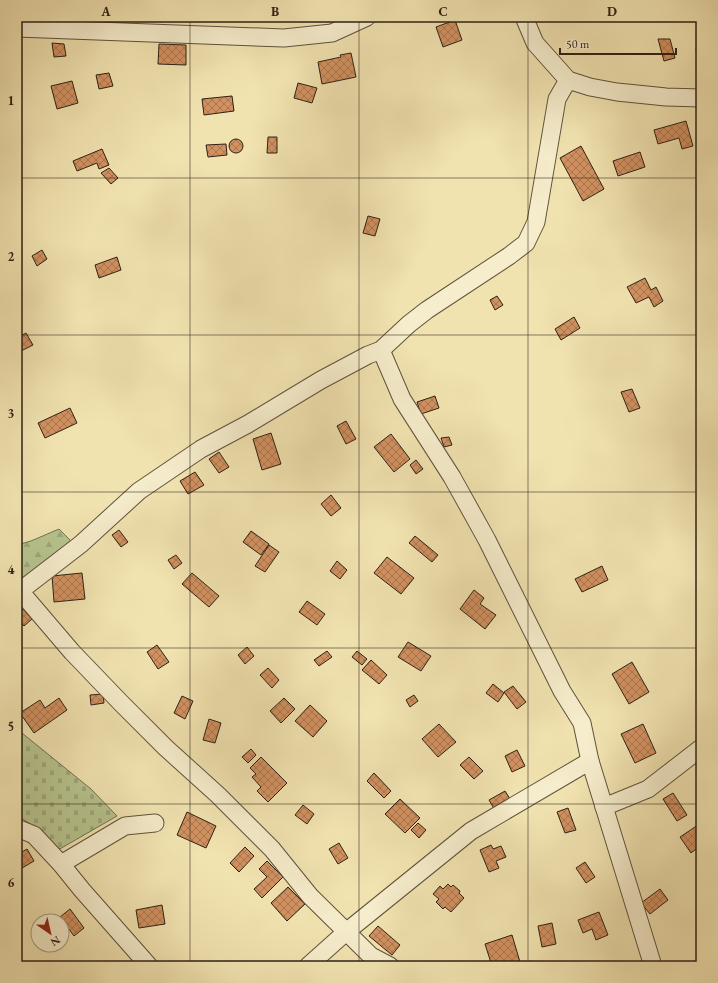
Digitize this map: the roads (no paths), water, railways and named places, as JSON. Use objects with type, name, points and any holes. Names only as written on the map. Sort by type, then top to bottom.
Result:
[{"type":"street","points":[[17,28],[284,38],[332,33],[367,17]]},
{"type":"street","points":[[524,17],[535,43],[568,80],[590,87],[617,92],[666,97],[701,98]]},
{"type":"street","points":[[390,966],[371,956],[310,896],[272,849],[218,795],[166,748],[77,658],[18,592],[81,544],[139,491],[201,449],[248,424],[328,376],[368,355],[381,350],[409,324],[427,310],[526,243],[536,222],[557,98],[568,80]]},
{"type":"street","points":[[381,350],[402,399],[452,477],[487,540],[562,691],[582,723],[590,761],[653,966]]},
{"type":"street","points":[[604,806],[648,789],[701,748]]},
{"type":"street","points":[[308,966],[346,932],[471,831],[590,761]]},
{"type":"street","points":[[61,864],[125,826],[155,823]]},
{"type":"street","points":[[17,828],[34,835],[149,966]]}]
